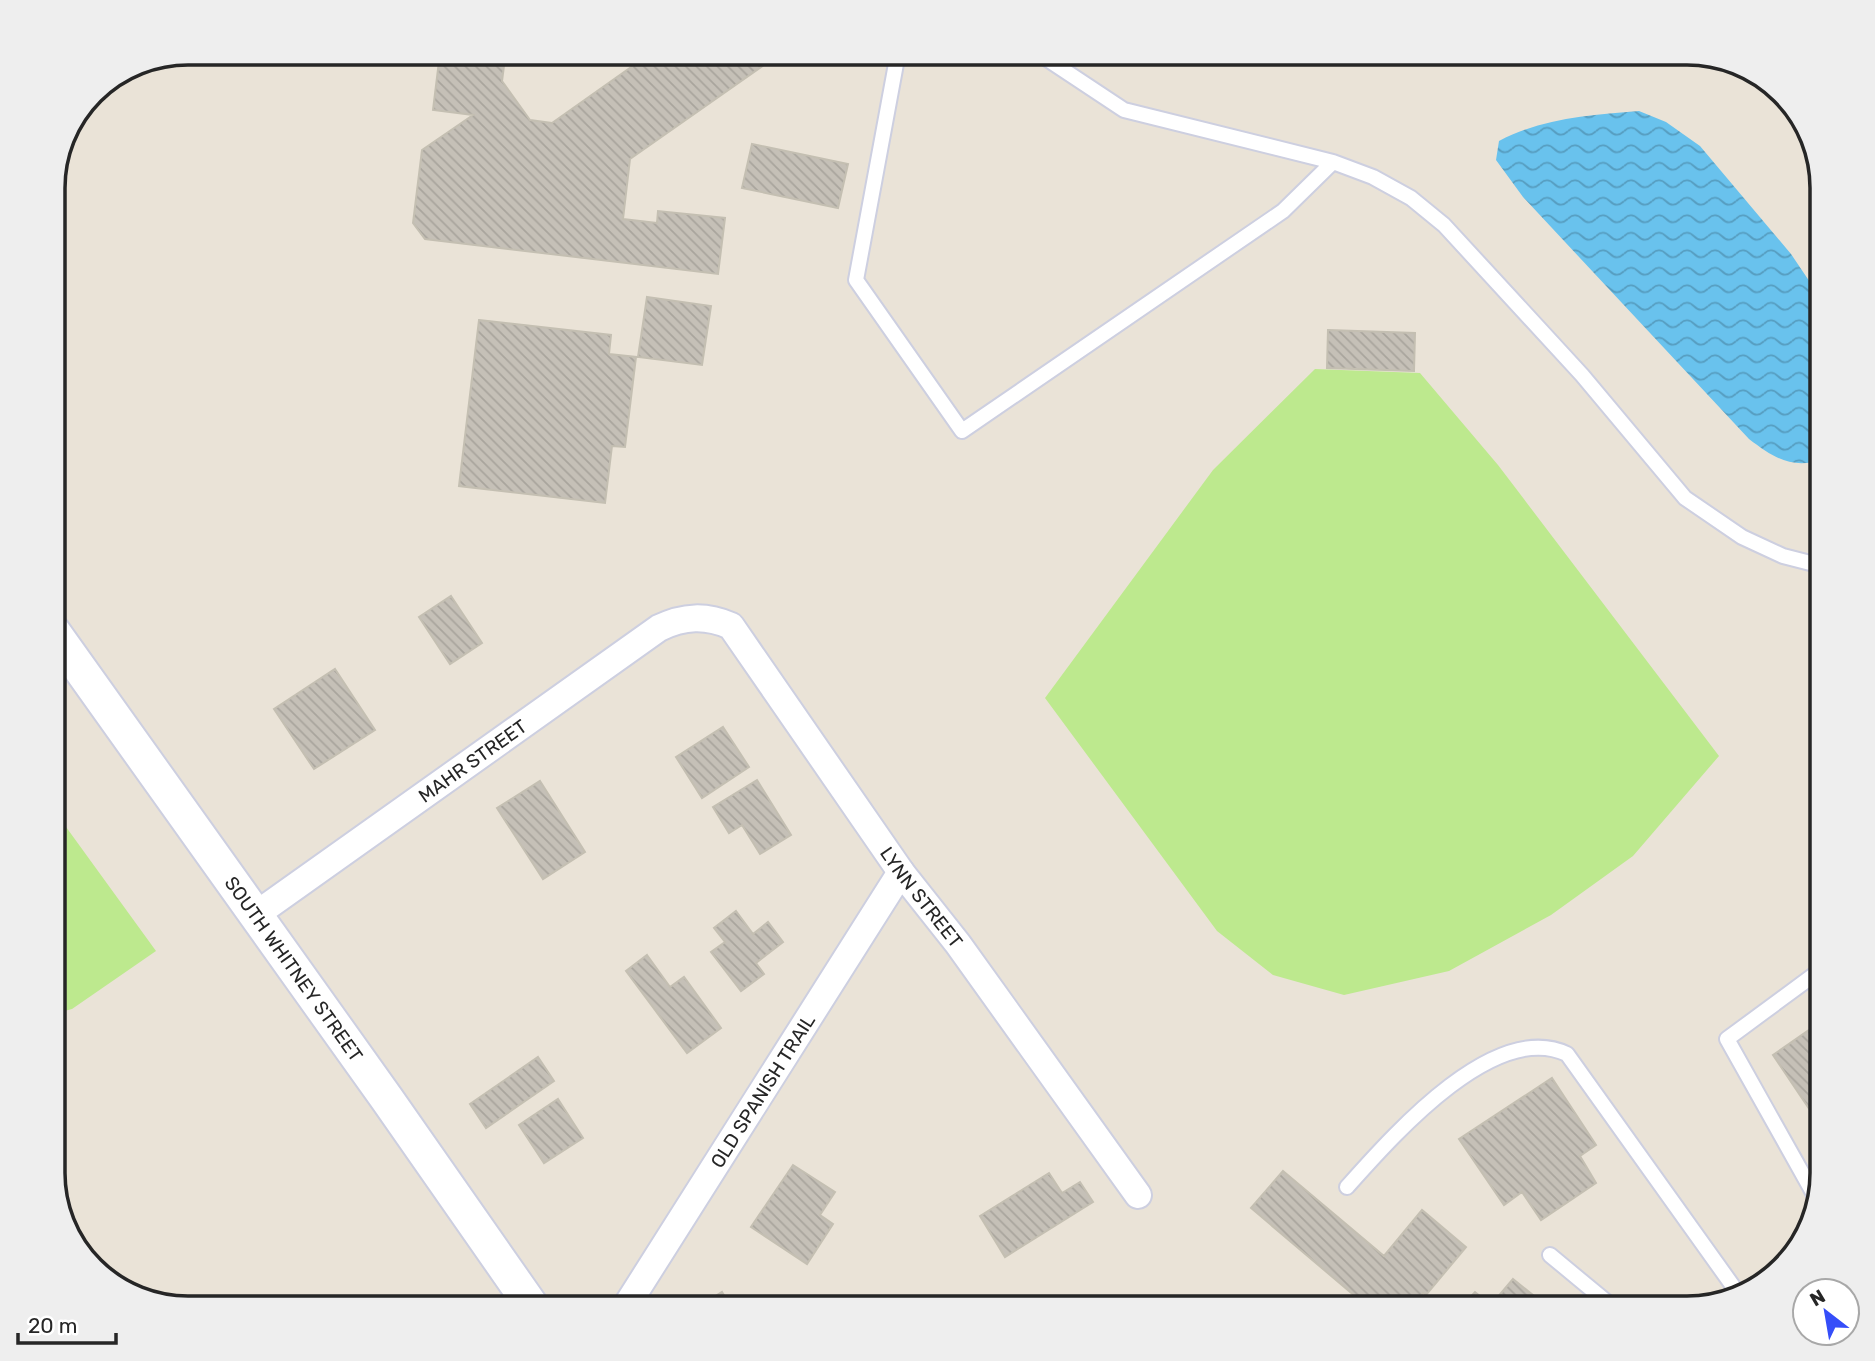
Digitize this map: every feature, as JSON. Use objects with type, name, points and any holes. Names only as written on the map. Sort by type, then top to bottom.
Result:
[{"type":"street","name":"LYNN STREET","points":[[695,617],[718,620],[731,626],[901,872],[958,944],[1138,1195]]},
{"type":"street","name":"MAHR STREET","points":[[254,916],[659,628],[695,617]]},
{"type":"street","name":"SOUTH WHITNEY STREET","points":[[65,648],[525,1296]]},
{"type":"street","name":"OLD SPANISH TRAIL","points":[[633,1296],[901,872]]},
{"type":"lane","points":[[896,65],[856,280],[962,431],[1283,211],[1333,162]]},
{"type":"lane","points":[[1057,65],[1124,110],[1333,162],[1373,177],[1410,198],[1444,225],[1582,375],[1685,498],[1742,537],[1783,556],[1810,563]]},
{"type":"lane","points":[[1809,1186],[1727,1039],[1810,978]]},
{"type":"lane","points":[[1347,1186],[1410,1116],[1454,1083],[1527,1046],[1550,1046],[1567,1054],[1734,1287]]},
{"type":"lane","points":[[1550,1255],[1600,1296]]},
{"type":"green space","points":[[1315,369],[1420,373],[1498,465],[1719,756],[1633,856],[1551,915],[1449,971],[1344,995],[1273,975],[1217,931],[1045,698],[1213,470]]},
{"type":"green space","points":[[65,826],[156,951],[72,1009],[65,1011]]},
{"type":"water","points":[[1639,111],[1666,122],[1700,146],[1791,254],[1810,282],[1810,462],[1783,460],[1749,439],[1523,197],[1496,160],[1499,141],[1550,122]]},
{"type":"building","points":[[439,65],[504,65],[502,81],[530,120],[552,123],[634,65],[764,65],[630,159],[623,219],[657,223],[658,211],[725,218],[718,274],[425,239],[413,223],[422,150],[473,115],[433,110]]},
{"type":"building","points":[[752,144],[848,164],[838,208],[742,188]]},
{"type":"building","points":[[647,297],[711,306],[702,365],[638,357]]},
{"type":"building","points":[[479,320],[611,335],[609,354],[636,357],[625,447],[612,446],[605,503],[459,486]]},
{"type":"building","points":[[1328,330],[1415,333],[1414,371],[1327,368]]},
{"type":"building","points":[[451,596],[482,643],[450,664],[419,617]]},
{"type":"building","points":[[335,669],[375,730],[314,769],[274,709]]},
{"type":"building","points":[[723,727],[749,767],[702,798],[676,757]]},
{"type":"building","points":[[757,780],[791,835],[760,854],[742,825],[729,833],[713,807]]},
{"type":"building","points":[[540,781],[585,852],[543,879],[497,808]]},
{"type":"building","points":[[736,911],[753,934],[768,922],[783,942],[756,963],[764,974],[741,991],[711,952],[725,942],[714,928]]},
{"type":"building","points":[[647,955],[670,987],[684,977],[721,1028],[687,1053],[626,971]]},
{"type":"building","points":[[1810,1029],[1810,1110],[1773,1055]]},
{"type":"building","points":[[538,1057],[554,1081],[486,1128],[470,1104]]},
{"type":"building","points":[[1552,1078],[1596,1145],[1580,1156],[1596,1183],[1541,1220],[1522,1192],[1504,1205],[1459,1139]]},
{"type":"building","points":[[558,1099],[583,1138],[544,1163],[519,1125]]},
{"type":"building","points":[[793,1165],[835,1192],[820,1215],[833,1224],[807,1264],[751,1227]]},
{"type":"building","points":[[1283,1171],[1384,1256],[1422,1210],[1466,1247],[1426,1295],[1355,1296],[1251,1208]]},
{"type":"building","points":[[1049,1173],[1062,1193],[1080,1182],[1093,1202],[1005,1257],[980,1216]]},
{"type":"building","points":[[1513,1279],[1534,1296],[1499,1296]]}]
